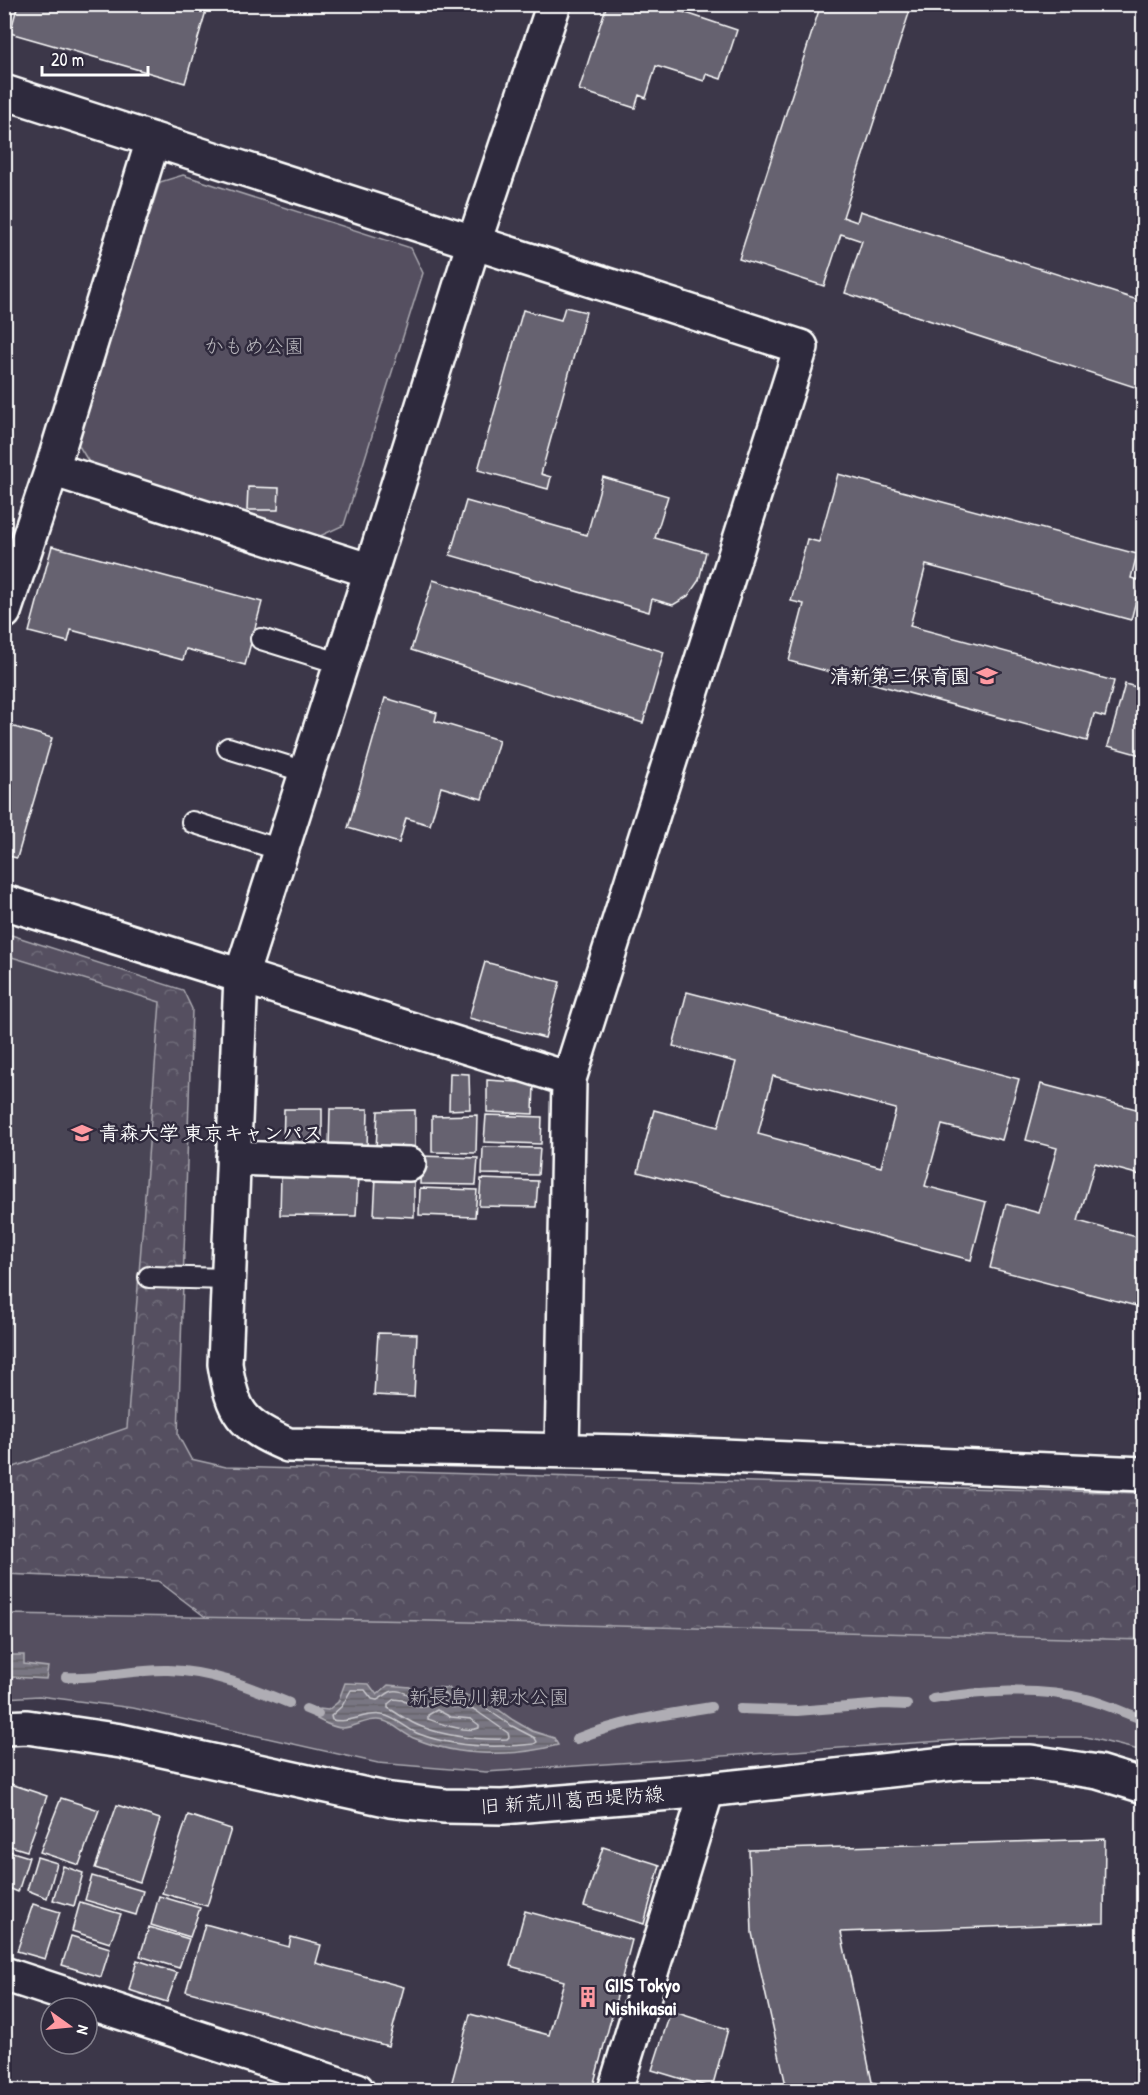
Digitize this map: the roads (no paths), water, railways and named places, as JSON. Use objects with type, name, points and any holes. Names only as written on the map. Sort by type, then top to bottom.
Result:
[{"type":"street","points":[[554,4],[474,242],[342,664],[241,976],[225,1364],[229,1392],[243,1419],[263,1435],[288,1444],[562,1450],[1143,1474]]},
{"type":"street","points":[[4,92],[801,347],[569,1078],[562,1450]]},
{"type":"street","points":[[4,612],[52,469],[153,140]]},
{"type":"street","points":[[52,469],[371,571]]},
{"type":"street","points":[[4,902],[569,1078]]},
{"type":"street","points":[[233,1158],[409,1164]]},
{"type":"street","name":"旧 新荒川葛西堤防線","points":[[4,1728],[27,1727],[121,1741],[390,1800],[445,1806],[502,1807],[707,1790],[963,1762],[1020,1762],[1098,1772],[1143,1786]]},
{"type":"street","points":[[615,2091],[707,1790]]},
{"type":"street","points":[[4,1974],[357,2091]]},
{"type":"lane","points":[[261,639],[342,664]]},
{"type":"lane","points":[[228,748],[306,772]]},
{"type":"lane","points":[[192,822],[281,850]]},
{"type":"lane","points":[[149,1277],[228,1279]]},
{"type":"water","points":[[5,1655],[24,1655],[24,1664],[48,1667],[46,1679],[12,1677],[11,1683],[5,1683]]},
{"type":"water","points":[[345,1683],[369,1684],[377,1695],[388,1685],[410,1687],[414,1692],[421,1694],[426,1687],[449,1688],[456,1695],[481,1697],[532,1731],[554,1738],[558,1745],[523,1752],[468,1752],[416,1739],[384,1721],[373,1720],[343,1728],[317,1719],[320,1709],[328,1710],[338,1702]]},
{"type":"waterway","points":[[66,1677],[92,1677],[155,1670],[184,1671],[230,1681],[289,1703]]},
{"type":"waterway","points":[[933,1699],[990,1692],[1049,1693],[1093,1701],[1139,1718]]},
{"type":"waterway","points":[[740,1709],[797,1711],[884,1704],[907,1705]]},
{"type":"waterway","points":[[576,1739],[625,1723],[711,1707]]},
{"type":"waterway","points":[[306,1709],[318,1714]]},
{"type":"place","name":"清新第三保育園","points":[[987,676]]},
{"type":"place","name":"青森大学 東京キャンパス","points":[[82,1133]]},
{"type":"place","name":"GIIS Tokyo Nishikasai","points":[[588,1997]]},
{"type":"park label","name":"かもめ公園","points":[[254,346]]},
{"type":"park label","name":"新長島川親水公園","points":[[489,1697]]}]
